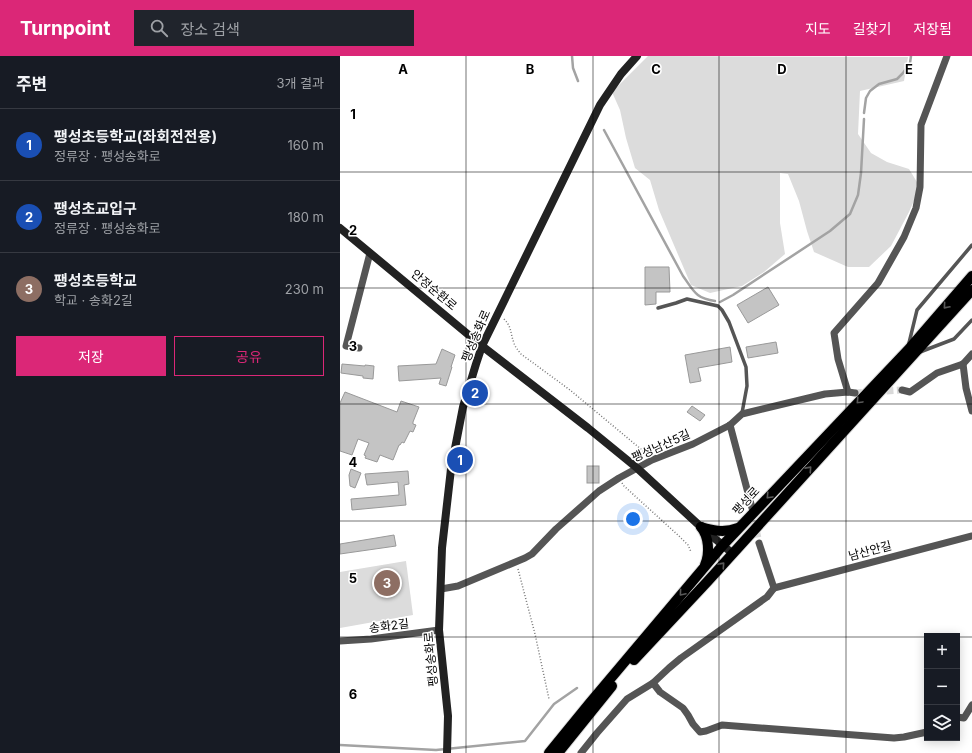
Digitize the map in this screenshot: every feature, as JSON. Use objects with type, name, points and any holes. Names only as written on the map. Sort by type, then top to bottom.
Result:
[{"type":"main road","name":"팽성로","points":[[558,753],[631,663],[732,553],[911,352],[972,276]]},
{"type":"main road","name":"팽성로","points":[[549,753],[723,545],[972,290]]},
{"type":"main road","points":[[701,527],[711,530],[729,531],[740,527]]},
{"type":"main road","points":[[701,527],[706,534],[708,548],[706,560],[702,569]]},
{"type":"street","name":"팽성송화로","points":[[448,749],[448,716],[440,630],[442,548],[451,469],[462,407],[482,346],[600,105],[621,74],[637,56]]},
{"type":"street","points":[[742,414],[825,394],[852,393],[838,359],[834,333],[878,282],[904,237],[916,208],[920,187],[921,125],[947,56]]},
{"type":"street","name":"안정순환로","points":[[340,228],[482,346],[637,468],[701,527],[732,553]]},
{"type":"street","points":[[359,348],[346,346],[370,253]]},
{"type":"street","points":[[902,390],[910,392],[937,373],[963,364],[972,354]]},
{"type":"street","points":[[963,364],[966,388],[972,411]]},
{"type":"street","name":"팽성남산5길","points":[[441,589],[458,586],[532,554],[556,529],[599,491],[652,460],[694,444],[730,425],[742,414]]},
{"type":"street","points":[[730,425],[752,508]]},
{"type":"street","name":"남산안길","points":[[774,588],[972,536]]},
{"type":"street","points":[[581,753],[627,699],[653,683],[681,658],[767,597],[774,588],[759,543]]},
{"type":"street","name":"송화2길","points":[[340,641],[370,639],[440,630]]},
{"type":"street","points":[[653,683],[660,692],[683,708],[700,732],[722,725],[894,738],[904,738],[924,733]]},
{"type":"street","points":[[972,705],[960,718],[972,722]]},
{"type":"lane","points":[[972,245],[917,310],[911,352],[954,339],[972,320]]},
{"type":"lane","points":[[658,308],[687,299],[718,306],[722,310],[729,322],[746,367],[747,386],[742,414]]},
{"type":"path","points":[[498,314],[506,320],[520,354],[570,390],[652,460]]},
{"type":"path","points":[[619,478],[624,486],[688,545],[691,552]]},
{"type":"path","points":[[516,562],[535,634],[549,699]]},
{"type":"shaded area","points":[[648,56],[908,57],[904,81],[860,91],[858,134],[871,153],[887,162],[909,169],[920,187],[891,246],[869,267],[848,267],[814,252],[799,201],[788,174],[780,173],[780,223],[785,254],[764,272],[742,286],[710,293],[691,285],[659,210],[650,180],[635,168],[626,138],[620,110],[612,92]]},
{"type":"shaded area","points":[[406,561],[413,615],[340,628],[340,572]]},
{"type":"building","points":[[645,267],[669,267],[670,292],[656,292],[656,304],[645,305]]},
{"type":"building","points":[[768,287],[779,305],[748,323],[737,305]]},
{"type":"building","points":[[776,342],[778,353],[748,358],[746,347]]},
{"type":"building","points":[[730,347],[732,362],[698,368],[701,381],[690,383],[685,355]]},
{"type":"building","points":[[442,349],[455,355],[446,386],[439,384],[441,378],[399,381],[398,366],[436,364]]},
{"type":"building","points":[[342,364],[374,366],[373,379],[341,373]]},
{"type":"building","points":[[345,392],[397,412],[401,401],[419,407],[413,422],[413,424],[416,425],[413,432],[410,431],[404,443],[402,442],[399,445],[393,460],[380,455],[377,462],[365,458],[366,456],[364,455],[369,443],[358,439],[352,455],[340,451],[340,403]]},
{"type":"building","points":[[692,406],[705,415],[700,421],[687,412]]},
{"type":"building","points":[[587,466],[599,466],[599,483],[587,483]]},
{"type":"building","points":[[351,469],[361,473],[355,488],[350,486],[349,475]]},
{"type":"building","points":[[408,471],[409,484],[404,485],[406,505],[352,510],[351,499],[399,495],[398,482],[367,485],[365,474]]},
{"type":"building","points":[[394,535],[396,546],[340,554],[340,544]]},
{"type":"waterway","points":[[572,56],[573,68],[578,81]]},
{"type":"waterway","points":[[864,113],[866,98],[870,91],[879,84],[897,79],[910,63],[911,56]]},
{"type":"waterway","points":[[720,302],[830,231],[850,214],[858,195],[861,173],[864,119]]},
{"type":"waterway","points":[[604,130],[683,276],[699,296],[715,301]]},
{"type":"waterway","points":[[340,745],[436,750],[525,741],[554,704],[577,688]]},
{"type":"tunnel","points":[[855,393],[902,390]]},
{"type":"tunnel","points":[[752,510],[759,543]]},
{"type":"place","name":"팽성초교입구","points":[[475,393]]},
{"type":"place","name":"팽성초등학교(좌회전전용)","points":[[460,460]]},
{"type":"place","name":"팽성초등학교","points":[[387,583]]}]
